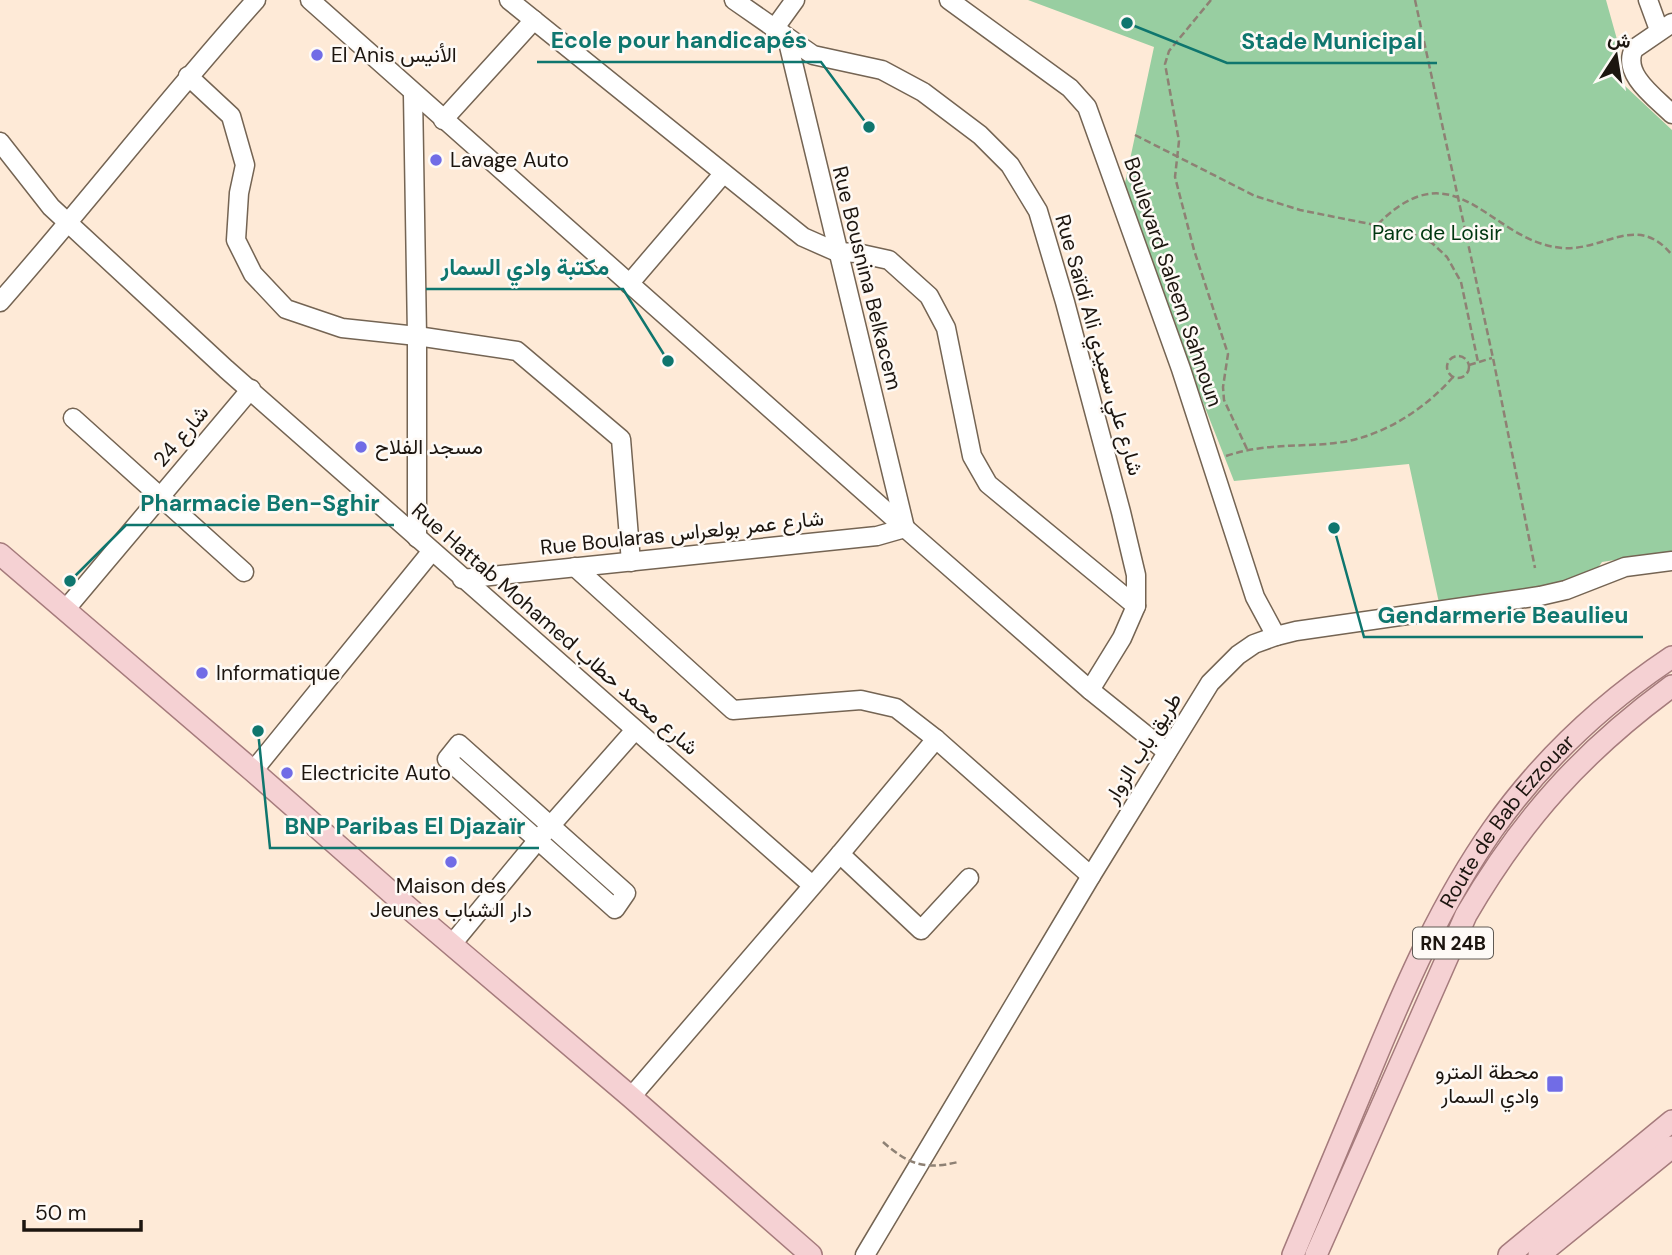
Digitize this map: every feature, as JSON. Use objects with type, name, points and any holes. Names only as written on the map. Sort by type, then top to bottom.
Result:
[{"type":"main road","points":[[0,554],[811,1255]]},
{"type":"main road","name":"Route de Bab Ezzouar","points":[[1293,1255],[1420,953],[1469,865],[1521,792],[1582,727],[1672,657]]},
{"type":"main road","name":"Route de Bab Ezzouar","points":[[1316,1255],[1466,915],[1488,877],[1541,805],[1602,741],[1672,686]]},
{"type":"main road","points":[[1420,953],[1425,964],[1439,975]]},
{"type":"main road","points":[[1404,991],[1415,992],[1426,1003]]},
{"type":"main road","points":[[1509,1255],[1672,1121]]},
{"type":"main road","points":[[1539,1255],[1672,1147]]},
{"type":"street","points":[[0,302],[188,76],[256,0]]},
{"type":"street","points":[[310,0],[905,528],[1090,690],[1167,752]]},
{"type":"street","points":[[509,0],[803,237],[837,252],[889,260],[929,296],[946,328],[972,457],[988,484],[1136,606]]},
{"type":"street","name":"Rue Saïdi Ali شارع علي سعيدي","points":[[734,0],[813,55],[881,70],[923,92],[980,135],[1010,165],[1038,211],[1065,302],[1136,575],[1136,606],[1122,638],[1090,690]]},
{"type":"street","points":[[780,33],[796,0]]},
{"type":"street","name":"Boulevard Saleem Sahnoun","points":[[949,0],[1070,88],[1087,107],[1181,369],[1255,597],[1276,636]]},
{"type":"street","points":[[1648,0],[1665,26],[1630,55],[1634,72],[1641,84],[1672,114]]},
{"type":"street","points":[[443,120],[534,20]]},
{"type":"street","name":"Rue Bousnina Belkacem","points":[[780,33],[905,528]]},
{"type":"street","points":[[188,76],[231,116],[245,165],[239,193],[236,240],[253,274],[286,309],[342,328],[517,351],[621,439],[631,562]]},
{"type":"street","points":[[413,94],[417,538]]},
{"type":"street","name":"Rue Hattab Mohamed شارع محمد حطاب","points":[[0,142],[51,207],[226,369],[813,885]]},
{"type":"street","points":[[629,284],[723,174]]},
{"type":"street","name":"شارع 24","points":[[65,610],[251,389]]},
{"type":"street","points":[[74,418],[243,572]]},
{"type":"street","name":"Rue Boularas شارع عمر بولعراس","points":[[462,579],[877,536],[905,528]]},
{"type":"street","points":[[253,771],[432,551]]},
{"type":"street","name":"طريق باب الزوار","points":[[865,1255],[1091,876],[1210,683],[1223,668],[1254,645],[1276,636],[1540,596],[1566,590],[1625,567],[1672,561]]},
{"type":"street","points":[[575,567],[733,710],[861,699],[896,708],[936,739],[1091,876]]},
{"type":"street","points":[[452,944],[537,841],[635,730]]},
{"type":"street","points":[[631,1097],[936,739]]},
{"type":"street","points":[[459,744],[626,892],[615,909],[537,841],[447,759],[459,744]]},
{"type":"street","points":[[840,854],[921,930],[968,878]]},
{"type":"path","points":[[1211,0],[1169,51],[1165,64],[1178,127],[1178,156],[1175,168],[1177,186],[1194,250],[1228,354],[1223,387],[1224,400],[1247,449]]},
{"type":"path","points":[[1415,0],[1493,358],[1535,568]]},
{"type":"path","points":[[1135,135],[1255,196],[1311,212],[1377,225],[1418,236],[1432,243],[1447,257],[1461,282],[1478,362]]},
{"type":"path","points":[[1377,225],[1406,201],[1439,193],[1458,197],[1544,243],[1563,248],[1581,247],[1626,235],[1641,235],[1655,239],[1672,255]]},
{"type":"path","points":[[1211,461],[1247,449],[1346,442],[1364,436],[1415,413],[1438,395],[1453,377],[1464,376],[1469,365],[1461,356],[1450,359],[1446,367],[1453,377]]},
{"type":"path","points":[[1469,365],[1493,358]]},
{"type":"path","points":[[883,1142],[903,1160],[937,1167],[958,1162]]},
{"type":"green space","name":"Parc de Loisir","points":[[1028,0],[1606,0],[1618,43],[1625,86],[1672,130],[1672,551],[1602,562],[1588,582],[1439,603],[1409,464],[1234,481],[1122,197],[1154,47]]},
{"type":"place","name":"Stade Municipal","points":[[1127,23]]},
{"type":"place","name":"El Anis الأنيس","points":[[317,55]]},
{"type":"place","name":"Ecole pour handicapés","points":[[869,127]]},
{"type":"place","name":"Lavage Auto","points":[[436,160]]},
{"type":"place","name":"مكتبة وادي السمار","points":[[668,361]]},
{"type":"place","name":"مسجد الفلاح","points":[[361,447]]},
{"type":"place","name":"Gendarmerie Beaulieu","points":[[1334,528]]},
{"type":"place","name":"Pharmacie Ben-Sghir","points":[[70,581]]},
{"type":"place","name":"Informatique","points":[[202,673]]},
{"type":"place","name":"BNP Paribas El Djazaïr","points":[[258,731]]},
{"type":"place","name":"Electricite Auto","points":[[287,773]]},
{"type":"place","name":"Maison des Jeunes دار الشباب","points":[[451,862]]},
{"type":"place","name":"محطة المترو وادي السمار","points":[[1555,1084]]}]
